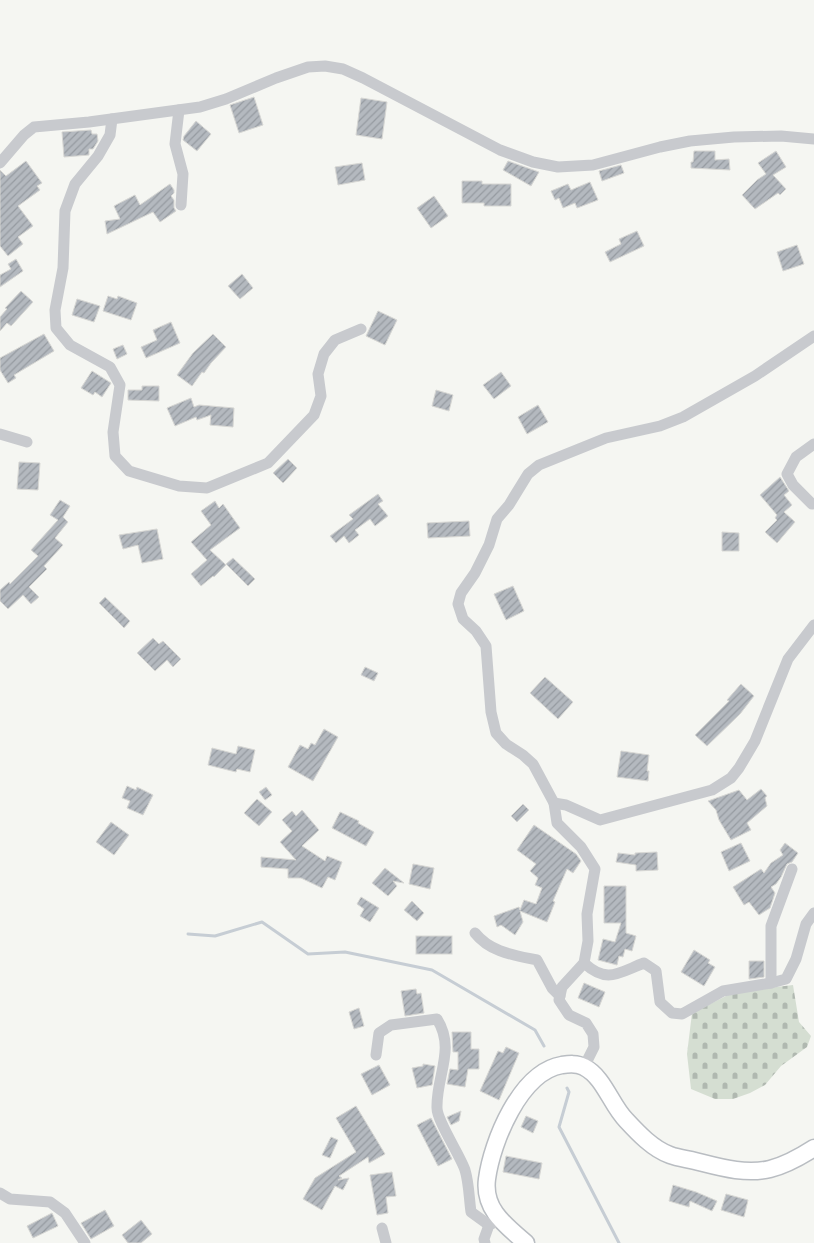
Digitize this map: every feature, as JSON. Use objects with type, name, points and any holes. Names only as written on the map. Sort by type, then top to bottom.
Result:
[{"type":"main road","points":[[526,1243],[494,1223],[486,1189],[489,1168],[507,1116],[521,1093],[538,1076],[555,1066],[571,1064],[584,1067],[597,1079],[624,1118],[646,1140],[669,1155],[726,1169],[750,1171],[769,1169],[791,1162],[814,1148]]},
{"type":"street","points":[[0,163],[24,135],[34,127],[200,107],[226,99],[308,67],[325,66],[343,69],[363,78],[500,150],[533,162],[558,168],[594,165],[690,141],[781,136],[814,139]]},
{"type":"street","points":[[179,110],[175,144],[183,174],[181,205]]},
{"type":"street","points":[[112,119],[110,134],[98,156],[75,184],[65,211],[63,268],[55,310],[56,328],[70,345],[110,367],[120,385],[113,432],[115,456],[129,471],[179,486],[207,488],[268,462],[314,415],[321,396],[318,374],[324,354],[335,340],[362,329]]},
{"type":"street","points":[[584,1067],[594,1047],[593,1034],[586,1023],[569,1015],[559,1000],[562,987],[584,963],[588,941],[587,914],[595,870],[581,847],[557,823],[554,803],[533,764],[506,744],[496,732],[491,712],[486,646],[463,619],[458,604],[461,593],[475,572],[489,545],[498,519],[528,474],[539,465],[606,438],[660,426],[683,416],[755,376],[814,336]]},
{"type":"street","points":[[0,434],[27,442]]},
{"type":"street","points":[[812,504],[792,485],[787,474],[796,457],[814,444]]},
{"type":"street","points":[[554,803],[566,805],[600,820],[712,790],[731,778],[755,741],[788,659],[814,625]]},
{"type":"street","points":[[771,983],[771,926],[792,869]]},
{"type":"street","points":[[584,963],[595,973],[612,976],[644,963],[656,971],[660,1002],[672,1013],[682,1014],[723,991],[771,983],[786,978],[796,959],[806,924],[814,913]]},
{"type":"street","points":[[474,933],[480,940],[500,952],[537,960],[552,988],[560,996]]},
{"type":"street","points":[[376,1055],[379,1033],[391,1025],[437,1019],[444,1030],[446,1057],[440,1077],[436,1110],[465,1170],[471,1212],[494,1223],[484,1239],[485,1243]]},
{"type":"street","points":[[0,1193],[10,1199],[50,1202],[65,1213],[84,1243]]},
{"type":"street","points":[[382,1228],[386,1243]]},
{"type":"green space","points":[[793,985],[799,1022],[811,1036],[807,1047],[781,1066],[765,1085],[750,1093],[733,1099],[715,1099],[691,1089],[687,1054],[692,1013],[734,992]]},
{"type":"building","points":[[254,97],[263,125],[239,133],[230,105]]},
{"type":"building","points":[[361,98],[387,102],[382,139],[356,135]]},
{"type":"building","points":[[196,121],[211,134],[197,151],[183,140]]},
{"type":"building","points":[[91,130],[92,134],[97,134],[98,141],[93,149],[89,149],[89,155],[64,157],[62,132]]},
{"type":"building","points":[[694,151],[715,151],[715,160],[729,159],[730,170],[691,168]]},
{"type":"building","points":[[776,151],[786,167],[773,175],[786,189],[780,195],[778,193],[755,209],[742,195],[766,174],[758,163]]},
{"type":"building","points":[[26,161],[42,183],[37,186],[40,190],[18,206],[33,226],[18,237],[23,244],[8,256],[0,246],[0,170],[6,176]]},
{"type":"building","points":[[508,161],[539,172],[531,186],[503,170]]},
{"type":"building","points":[[362,163],[365,180],[338,185],[335,167]]},
{"type":"building","points":[[621,165],[624,173],[602,181],[599,171]]},
{"type":"building","points":[[462,181],[482,181],[482,184],[511,184],[511,206],[484,206],[484,203],[462,203]]},
{"type":"building","points":[[590,182],[598,200],[577,208],[575,203],[563,208],[559,198],[555,200],[551,191],[568,184],[571,190]]},
{"type":"building","points":[[170,184],[174,190],[171,196],[174,200],[176,211],[160,222],[153,212],[107,234],[105,221],[120,219],[114,206],[135,195],[140,205]]},
{"type":"building","points":[[434,196],[448,216],[431,228],[417,208]]},
{"type":"building","points":[[637,231],[644,246],[610,262],[605,252],[621,244],[619,239]]},
{"type":"building","points":[[797,245],[804,264],[783,271],[777,252]]},
{"type":"building","points":[[16,259],[23,271],[0,287],[0,275],[11,269],[8,264]]},
{"type":"building","points":[[242,274],[253,288],[240,299],[228,286]]},
{"type":"building","points":[[21,291],[33,302],[11,326],[7,323],[0,331],[0,317],[7,309],[5,308]]},
{"type":"building","points":[[108,296],[117,299],[118,296],[137,303],[131,320],[103,311]]},
{"type":"building","points":[[77,299],[100,306],[94,322],[72,315]]},
{"type":"building","points":[[378,311],[397,320],[385,345],[366,336]]},
{"type":"building","points":[[171,322],[180,343],[146,358],[141,347],[157,340],[153,330]]},
{"type":"building","points":[[44,334],[54,351],[14,375],[16,378],[8,383],[0,370],[0,358]]},
{"type":"building","points":[[213,334],[226,347],[204,373],[202,372],[192,386],[177,375],[193,353]]},
{"type":"building","points":[[123,345],[127,354],[117,359],[113,349]]},
{"type":"building","points":[[92,371],[111,383],[102,397],[95,392],[93,395],[81,388]]},
{"type":"building","points":[[501,372],[511,386],[494,399],[483,385]]},
{"type":"building","points":[[142,386],[159,386],[159,401],[128,400],[128,390],[142,390]]},
{"type":"building","points":[[436,390],[453,395],[449,411],[432,406]]},
{"type":"building","points":[[191,398],[194,407],[199,405],[234,408],[233,427],[210,425],[211,415],[197,420],[196,417],[175,426],[167,408]]},
{"type":"building","points":[[538,405],[548,422],[527,434],[518,417]]},
{"type":"building","points":[[288,459],[297,468],[283,483],[273,473]]},
{"type":"building","points":[[19,462],[40,463],[38,490],[17,489]]},
{"type":"building","points":[[780,477],[789,491],[784,495],[792,505],[784,512],[795,522],[777,543],[765,532],[777,520],[775,518],[777,515],[760,495]]},
{"type":"building","points":[[378,494],[383,501],[378,504],[388,516],[375,526],[370,519],[355,530],[359,535],[349,543],[344,536],[336,543],[330,536],[353,519],[349,515]]},
{"type":"building","points":[[60,500],[70,506],[63,517],[68,522],[55,538],[63,545],[44,566],[47,569],[29,587],[39,597],[31,604],[23,595],[8,609],[0,601],[0,590],[9,582],[10,584],[38,556],[31,550],[58,520],[50,515]]},
{"type":"building","points":[[215,501],[219,508],[223,504],[240,528],[210,550],[226,565],[201,586],[191,574],[207,560],[191,542],[211,525],[201,511]]},
{"type":"building","points":[[469,521],[470,536],[428,538],[427,523]]},
{"type":"building","points":[[157,529],[163,559],[142,563],[138,545],[123,549],[119,535]]},
{"type":"building","points":[[722,532],[739,533],[739,551],[722,551]]},
{"type":"building","points":[[233,558],[255,579],[248,586],[226,564]]},
{"type":"building","points":[[513,586],[524,611],[506,620],[494,594]]},
{"type":"building","points":[[105,597],[130,621],[124,628],[99,603]]},
{"type":"building","points":[[153,638],[159,644],[163,641],[181,659],[173,667],[167,660],[155,671],[137,653]]},
{"type":"building","points":[[365,667],[378,673],[374,681],[361,675]]},
{"type":"building","points":[[545,677],[573,702],[558,719],[530,693]]},
{"type":"building","points":[[741,684],[754,696],[740,714],[707,746],[695,735],[729,701],[727,700]]},
{"type":"building","points":[[324,729],[338,737],[313,781],[288,767],[300,745],[308,749],[311,743],[315,745]]},
{"type":"building","points":[[238,746],[255,750],[250,772],[237,769],[236,772],[208,765],[212,748],[236,754]]},
{"type":"building","points":[[621,751],[649,755],[648,781],[617,777]]},
{"type":"building","points":[[127,786],[136,790],[137,787],[153,795],[143,815],[127,808],[130,801],[122,798]]},
{"type":"building","points":[[266,787],[272,795],[265,800],[259,792]]},
{"type":"building","points":[[761,789],[767,796],[765,798],[767,806],[747,823],[751,830],[731,840],[719,820],[716,810],[708,801],[739,790],[747,800]]},
{"type":"building","points":[[257,799],[272,812],[259,826],[244,813]]},
{"type":"building","points":[[523,804],[529,810],[517,822],[511,816]]},
{"type":"building","points":[[302,810],[319,830],[302,846],[325,861],[327,856],[342,862],[335,880],[328,877],[322,888],[301,878],[288,878],[288,869],[261,867],[261,857],[296,860],[280,842],[292,831],[282,820],[292,811],[296,816]]},
{"type":"building","points":[[340,812],[359,821],[358,823],[374,832],[366,846],[332,828]]},
{"type":"building","points":[[111,822],[129,835],[114,855],[96,842]]},
{"type":"building","points":[[534,825],[576,854],[581,861],[573,873],[567,869],[553,901],[555,902],[547,922],[520,911],[523,922],[515,935],[501,925],[497,927],[494,916],[519,907],[520,910],[524,900],[536,904],[542,888],[535,885],[538,878],[530,871],[536,864],[517,850]]},
{"type":"building","points":[[741,843],[750,861],[729,871],[721,852]]},
{"type":"building","points":[[785,843],[798,853],[792,862],[787,864],[776,884],[771,887],[775,893],[770,908],[759,915],[749,902],[744,905],[733,887],[761,869],[764,873],[771,863],[783,855],[780,850]]},
{"type":"building","points":[[657,852],[658,870],[636,871],[636,865],[616,862],[618,853],[635,855],[635,853]]},
{"type":"building","points":[[413,864],[434,868],[430,889],[409,884]]},
{"type":"building","points":[[385,868],[404,883],[393,881],[397,886],[388,896],[372,883]]},
{"type":"building","points":[[604,886],[626,886],[626,933],[636,936],[632,951],[625,949],[623,957],[619,956],[617,965],[598,960],[603,939],[615,942],[621,923],[604,923]]},
{"type":"building","points":[[361,897],[379,908],[370,922],[360,916],[364,909],[357,904]]},
{"type":"building","points":[[412,901],[424,913],[417,921],[404,910]]},
{"type":"building","points":[[416,936],[452,936],[452,954],[416,954]]},
{"type":"building","points":[[694,950],[710,960],[708,963],[715,967],[704,986],[681,972]]},
{"type":"building","points":[[749,961],[764,961],[764,977],[749,979]]},
{"type":"building","points":[[584,983],[605,992],[599,1007],[578,998]]},
{"type":"building","points":[[416,989],[417,994],[421,993],[424,1013],[405,1016],[401,991]]},
{"type":"building","points":[[359,1008],[364,1026],[354,1029],[349,1012]]},
{"type":"building","points":[[452,1032],[471,1032],[471,1049],[479,1049],[479,1069],[468,1069],[465,1087],[447,1084],[450,1069],[458,1070],[458,1052],[453,1052]]},
{"type":"building","points":[[506,1047],[519,1053],[499,1100],[480,1091],[498,1051],[503,1053]]},
{"type":"building","points":[[423,1064],[435,1066],[432,1085],[417,1088],[412,1068],[423,1066]]},
{"type":"building","points":[[379,1065],[390,1085],[372,1095],[361,1074]]},
{"type":"building","points":[[356,1106],[385,1154],[369,1163],[368,1157],[339,1176],[342,1178],[338,1180],[349,1178],[343,1190],[335,1186],[322,1210],[303,1199],[315,1178],[356,1152],[336,1118]]},
{"type":"building","points":[[461,1111],[459,1121],[451,1125],[447,1117]]},
{"type":"building","points":[[526,1116],[538,1121],[533,1133],[521,1127]]},
{"type":"building","points":[[431,1118],[452,1159],[438,1166],[417,1125]]},
{"type":"building","points":[[331,1137],[338,1140],[330,1158],[322,1155]]},
{"type":"building","points":[[506,1156],[542,1163],[539,1179],[503,1172]]},
{"type":"building","points":[[392,1172],[396,1196],[386,1197],[388,1213],[377,1215],[370,1175]]},
{"type":"building","points":[[673,1185],[717,1201],[712,1211],[690,1201],[689,1207],[669,1201]]},
{"type":"building","points":[[726,1194],[748,1200],[744,1217],[721,1210]]},
{"type":"building","points":[[105,1210],[114,1226],[91,1239],[81,1223]]},
{"type":"building","points":[[52,1213],[58,1226],[33,1238],[27,1226]]},
{"type":"building","points":[[141,1220],[152,1234],[141,1243],[128,1243],[122,1235]]},
{"type":"waterway","points":[[188,934],[215,936],[262,922],[308,954],[345,952],[432,970],[535,1030],[544,1046]]},
{"type":"waterway","points":[[567,1088],[569,1092],[559,1127],[619,1243]]}]
